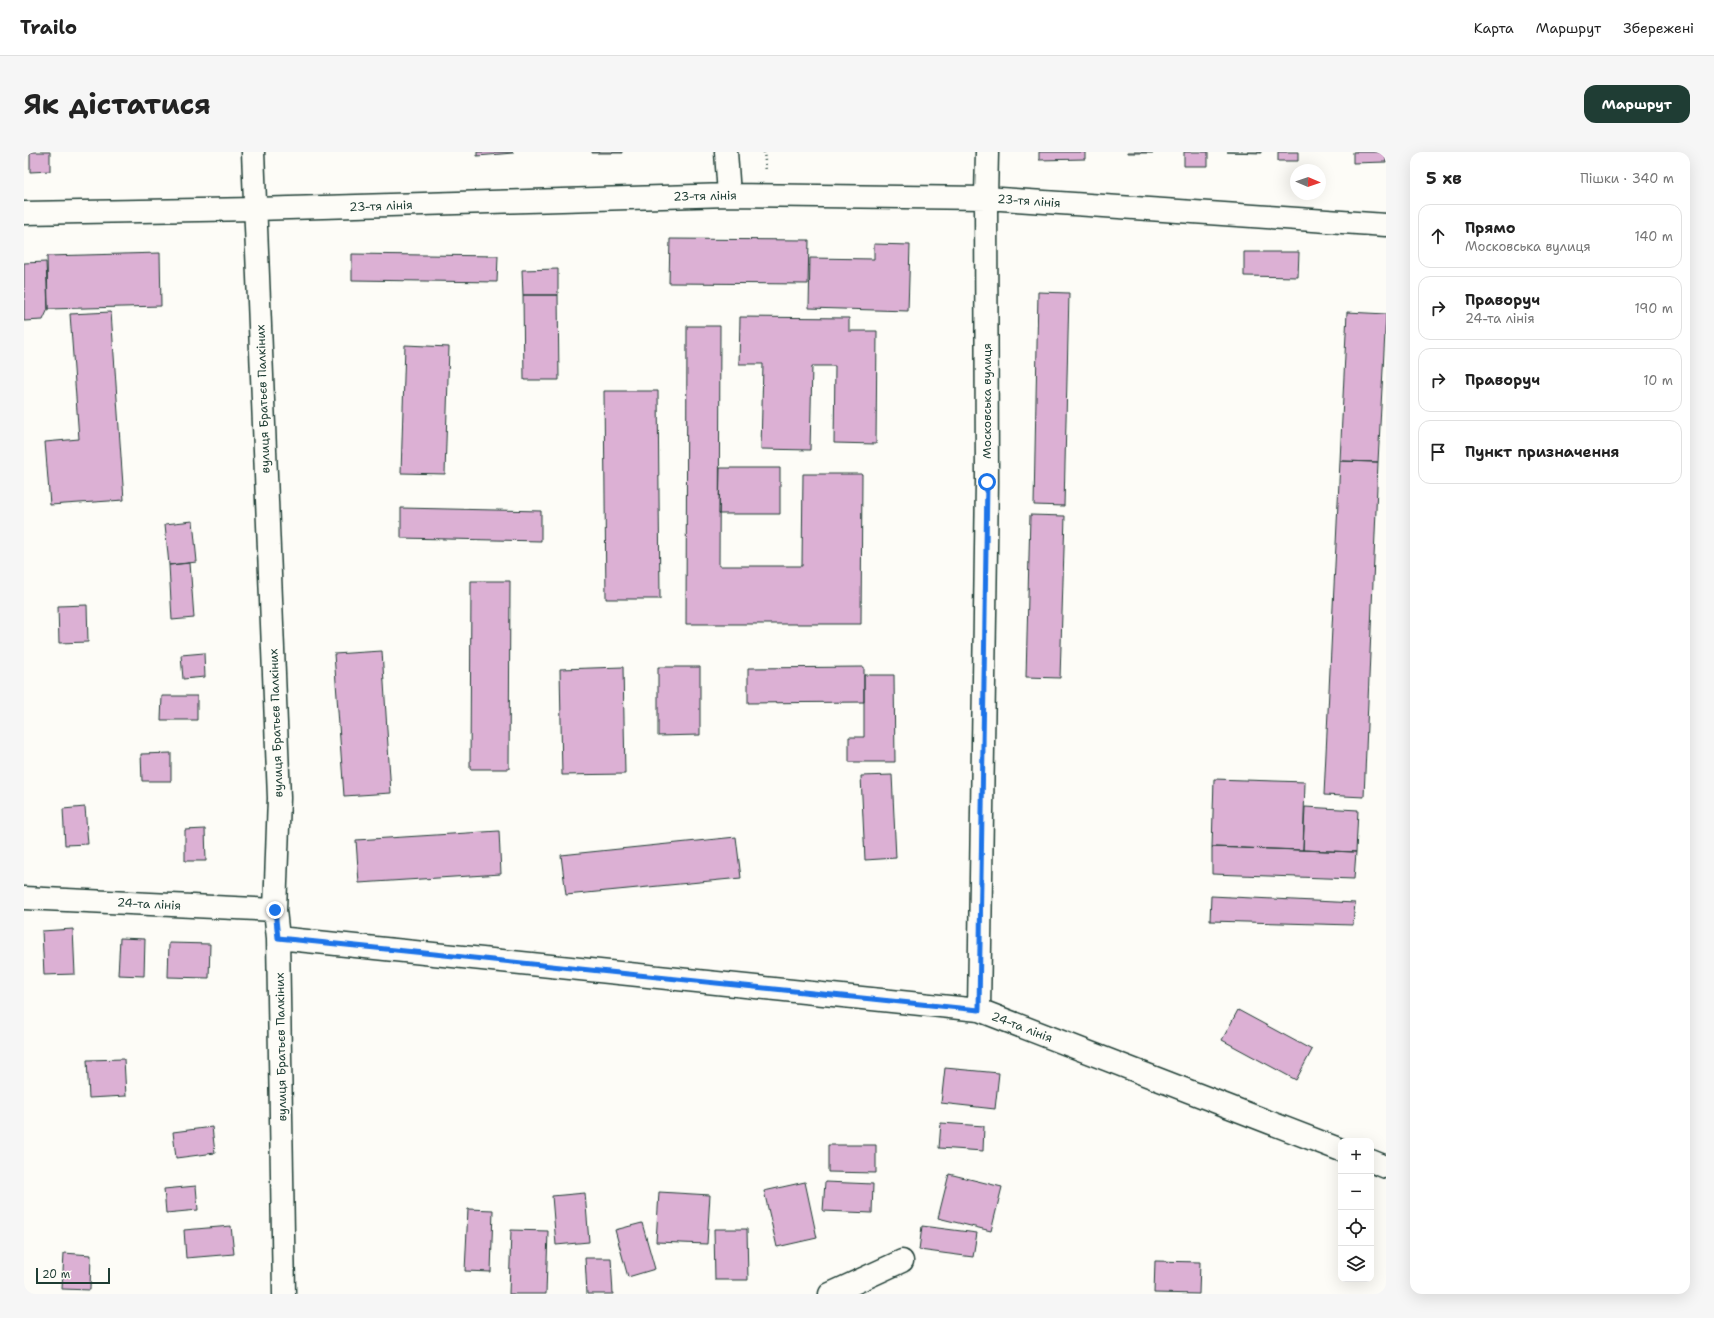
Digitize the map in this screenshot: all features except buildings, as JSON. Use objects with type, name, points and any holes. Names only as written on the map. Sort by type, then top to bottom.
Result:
[{"type":"street","name":"вулиця Братьєв Палкіних","points":[[253,152],[279,798],[275,910],[278,938],[284,1294]]},
{"type":"street","points":[[726,152],[729,195]]},
{"type":"street","name":"Московська вулиця","points":[[979,1010],[987,482],[987,152]]},
{"type":"street","name":"23-тя лінія","points":[[24,213],[256,209],[729,195],[986,198],[1386,224]]},
{"type":"street","name":"24-та лінія","points":[[24,898],[275,910]]},
{"type":"street","name":"24-та лінія","points":[[278,938],[979,1010],[1338,1149]]},
{"type":"street","points":[[1374,1162],[1386,1167]]},
{"type":"street","points":[[830,1294],[902,1261]]},
{"type":"route","points":[[275,910],[278,938],[979,1010],[987,482]]}]
